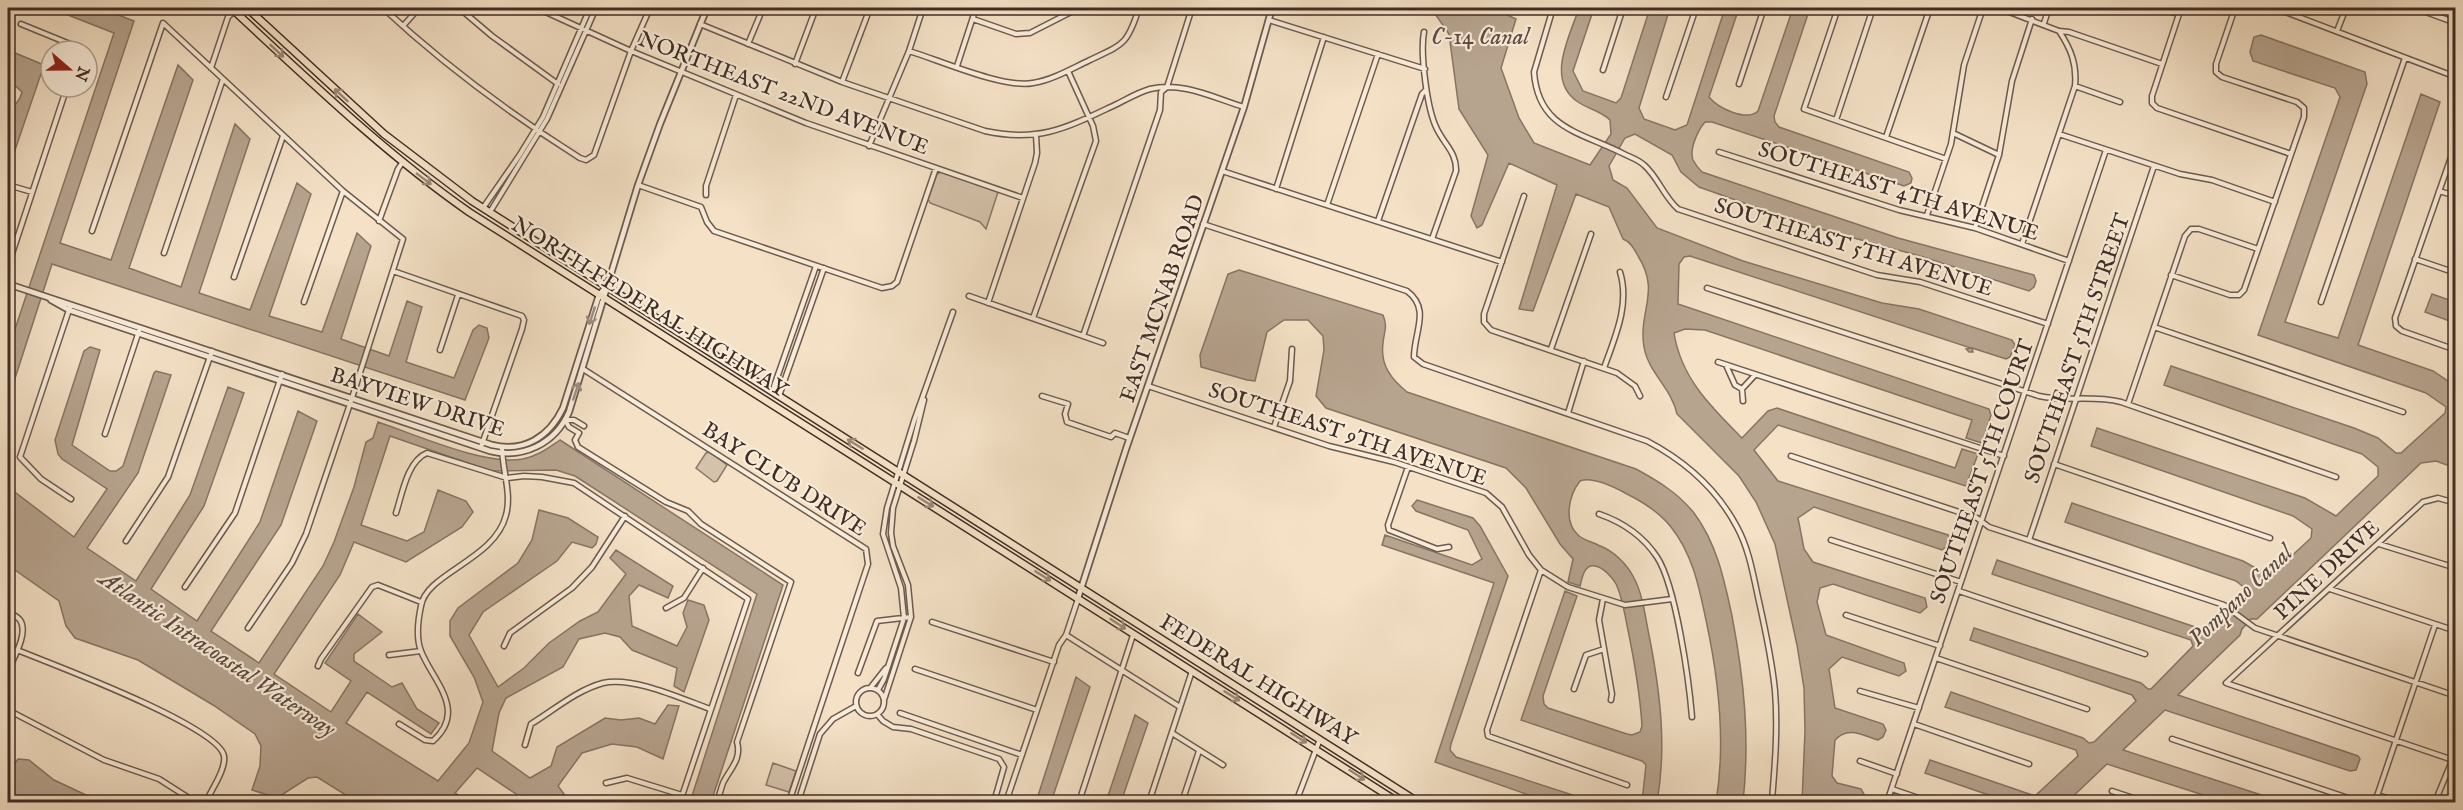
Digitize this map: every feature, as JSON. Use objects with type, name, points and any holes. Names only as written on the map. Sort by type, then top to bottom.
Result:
[{"type":"main road","name":"NORTH FEDERAL HIGHWAY","points":[[247,8],[384,134],[490,213],[1080,587]]},
{"type":"main road","name":"NORTH FEDERAL HIGHWAY","points":[[233,9],[367,133],[470,212],[1078,598]]},
{"type":"main road","points":[[233,9],[254,14]]},
{"type":"main road","points":[[367,133],[384,134]]},
{"type":"main road","points":[[402,162],[412,161],[422,164]]},
{"type":"main road","points":[[470,212],[484,215],[490,213]]},
{"type":"main road","points":[[687,351],[692,347],[703,348]]},
{"type":"main road","points":[[760,397],[779,396]]},
{"type":"main road","points":[[771,404],[776,400],[786,401]]},
{"type":"main road","points":[[960,523],[970,525],[979,523]]},
{"type":"main road","points":[[976,534],[983,531],[995,533]]},
{"type":"main road","name":"FEDERAL HIGHWAY","points":[[1080,587],[1418,802]]},
{"type":"main road","name":"FEDERAL HIGHWAY","points":[[1078,598],[1398,802]]},
{"type":"main road","points":[[1178,662],[1200,663]]},
{"type":"main road","points":[[1192,671],[1214,672]]},
{"type":"street","points":[[383,8],[462,77],[538,131],[586,160],[594,155],[631,51],[650,8]]},
{"type":"street","points":[[403,26],[419,8]]},
{"type":"street","points":[[459,8],[492,36],[560,86]]},
{"type":"street","name":"NORTHEAST 22ND AVENUE","points":[[537,8],[736,95],[869,146],[1023,198]]},
{"type":"street","points":[[490,213],[538,131],[560,86],[591,8]]},
{"type":"street","points":[[583,30],[596,8]]},
{"type":"street","name":"BAYVIEW DRIVE","points":[[70,307],[105,315],[179,340],[249,370],[385,409],[452,437],[502,447],[517,447],[535,441],[551,428],[560,415],[606,287],[638,185],[680,71],[707,8]]},
{"type":"street","points":[[748,44],[763,8]]},
{"type":"street","points":[[795,64],[816,8]]},
{"type":"street","points":[[842,82],[870,8]]},
{"type":"street","points":[[869,146],[909,51],[924,8]]},
{"type":"street","points":[[957,66],[976,8]]},
{"type":"street","points":[[973,20],[1016,34],[1030,33],[1079,8]]},
{"type":"street","points":[[909,51],[1004,83],[1034,83],[1068,71],[1121,45],[1127,39],[1139,8]]},
{"type":"street","points":[[1083,336],[1160,110],[1161,92],[1167,87],[1192,8]]},
{"type":"street","name":"EAST MCNAB ROAD","points":[[1078,598],[1130,438],[1244,107],[1272,8]]},
{"type":"street","name":"SOUTHEAST 5TH AVENUE","points":[[1553,8],[1534,72],[1535,81],[1549,115],[1558,123],[1643,164],[1670,202],[1678,209],[1877,275],[1920,282],[2048,324]]},
{"type":"street","points":[[1603,70],[1623,8]]},
{"type":"street","points":[[1666,97],[1696,8]]},
{"type":"street","points":[[1739,84],[1764,8]]},
{"type":"street","points":[[1838,8],[1804,109],[1946,159]]},
{"type":"street","points":[[1836,120],[1873,8]]},
{"type":"street","points":[[1887,137],[1930,8]]},
{"type":"street","points":[[1927,215],[1946,159],[1953,133],[1964,65],[1983,8]]},
{"type":"street","points":[[1999,8],[2044,23],[2059,31],[2069,32],[2162,64]]},
{"type":"street","points":[[2044,23],[2049,8]]},
{"type":"street","points":[[2157,8],[2178,14]]},
{"type":"street","points":[[2181,8],[2152,96],[2152,103],[2157,108],[2291,154]]},
{"type":"street","points":[[2171,275],[2230,295],[2239,295],[2245,288],[2304,117],[2304,108],[2297,102],[2222,77],[2216,72],[2216,64],[2235,8]]},
{"type":"street","points":[[2275,8],[2456,77]]},
{"type":"street","points":[[2337,31],[2346,8]]},
{"type":"street","points":[[2415,8],[2456,23]]},
{"type":"street","points":[[211,68],[228,17],[233,9]]},
{"type":"street","points":[[1975,228],[1999,155],[2012,81],[2032,19]]},
{"type":"street","points":[[1269,20],[1425,69]]},
{"type":"street","points":[[21,24],[58,39]]},
{"type":"street","points":[[92,231],[163,24],[343,191],[403,239],[306,534],[292,563],[248,628]]},
{"type":"street","points":[[700,24],[842,82],[985,131],[1005,135],[1048,134],[1149,89],[1167,87],[1192,90],[1244,107]]},
{"type":"street","points":[[2022,244],[2075,86],[2075,62],[2068,44],[2059,31]]},
{"type":"street","points":[[1424,32],[1422,50],[1427,90],[1436,129],[1456,162],[1456,171],[1432,239]]},
{"type":"street","points":[[1276,189],[1324,37]]},
{"type":"street","points":[[1327,205],[1378,54]]},
{"type":"street","points":[[2321,303],[2406,58]]},
{"type":"street","points":[[1033,318],[1096,141],[1093,126],[1068,71]]},
{"type":"street","points":[[164,253],[223,80]]},
{"type":"street","points":[[2075,86],[2120,102]]},
{"type":"street","points":[[1378,221],[1422,94],[1427,90]]},
{"type":"street","points":[[706,195],[706,186],[736,95]]},
{"type":"street","points":[[8,266],[63,99]]},
{"type":"street","points":[[483,208],[538,131]]},
{"type":"street","points":[[1953,133],[1999,155]]},
{"type":"street","points":[[2059,134],[2192,178],[2212,180],[2275,202]]},
{"type":"street","points":[[988,303],[1038,153],[1036,135]]},
{"type":"street","points":[[234,277],[283,136]]},
{"type":"street","points":[[2456,143],[2395,318],[2396,326],[2402,332],[2456,350]]},
{"type":"street","name":"SOUTHEAST 5TH COURT","points":[[1887,802],[2106,150]]},
{"type":"street","name":"SOUTHEAST 4TH AVENUE","points":[[1719,152],[1888,207],[1975,228],[2069,261]]},
{"type":"street","points":[[379,222],[402,162]]},
{"type":"street","name":"SOUTHEAST 5TH STREET","points":[[2029,541],[2154,166]]},
{"type":"street","points":[[638,185],[701,207],[707,222],[714,231],[882,288],[888,288],[897,282],[936,168]]},
{"type":"street","points":[[1222,171],[1502,262]]},
{"type":"street","points":[[499,183],[500,189],[506,189]]},
{"type":"street","points":[[8,185],[32,192]]},
{"type":"street","points":[[2439,190],[2456,196]]},
{"type":"street","points":[[304,302],[343,191]]},
{"type":"street","points":[[1524,196],[1484,314],[1487,328],[1617,373],[1635,386],[1640,396]]},
{"type":"street","points":[[1203,224],[1407,291],[1415,298],[1421,315],[1414,342],[1414,357],[1423,364],[1647,441],[1664,450],[1703,480],[1722,502],[1738,528],[1752,570],[1775,691],[1776,739],[1773,800]]},
{"type":"street","points":[[2128,404],[2185,236],[2191,229],[2199,229],[2258,249]]},
{"type":"street","points":[[1551,349],[1591,234]]},
{"type":"street","points":[[2415,259],[2456,273]]},
{"type":"street","points":[[772,392],[816,266]]},
{"type":"street","points":[[779,396],[824,268]]},
{"type":"street","points":[[393,271],[522,316],[524,320],[522,329],[483,444]]},
{"type":"street","points":[[1605,368],[1623,306],[1624,285],[1620,273]]},
{"type":"street","name":"BAYVIEW DRIVE","points":[[8,284],[103,321],[177,346],[282,374],[350,404],[383,415],[454,431],[503,456],[538,447],[566,420],[583,369],[602,297]]},
{"type":"street","points":[[1707,288],[2025,392],[2047,398],[2098,397],[2128,404],[2337,477]]},
{"type":"street","points":[[440,350],[458,295]]},
{"type":"street","points":[[969,296],[1103,343]]},
{"type":"street","points":[[70,307],[20,458],[41,479],[71,499]]},
{"type":"street","points":[[856,706],[865,715],[877,714],[882,709],[911,617],[908,585],[893,546],[891,533],[893,508],[901,473],[924,404],[923,400],[953,312]]},
{"type":"street","points":[[103,321],[105,315]]},
{"type":"street","points":[[105,434],[140,327]]},
{"type":"street","points":[[2154,327],[2403,412]]},
{"type":"street","points":[[177,346],[179,340]]},
{"type":"street","points":[[1274,427],[1290,381],[1292,349]]},
{"type":"street","points":[[126,541],[168,477],[211,354]]},
{"type":"street","points":[[1568,413],[1584,361]]},
{"type":"street","points":[[1718,362],[2004,456]]},
{"type":"street","points":[[249,370],[251,364]]},
{"type":"street","points":[[1725,364],[1735,385],[1742,389]]},
{"type":"street","name":"BAY CLUB DRIVE","points":[[583,369],[866,549],[868,564],[789,802]]},
{"type":"street","points":[[185,587],[235,513],[282,374]]},
{"type":"street","points":[[1743,401],[1742,389],[1755,375]]},
{"type":"street","name":"SOUTHEAST 9TH AVENUE","points":[[1148,386],[1339,449],[1408,467],[1475,489],[1494,498],[1541,570],[1562,584],[1622,604],[1672,598]]},
{"type":"street","points":[[1042,396],[1068,404],[1065,414],[1067,422],[1111,437],[1115,433],[1130,438]]},
{"type":"street","points":[[383,415],[385,409]]},
{"type":"street","points":[[560,415],[569,427],[579,433],[575,440],[578,447],[666,502],[688,511],[700,524],[791,582],[737,742],[739,748],[733,770],[724,781],[717,802]]},
{"type":"street","points":[[566,420],[574,420],[584,426]]},
{"type":"street","points":[[452,437],[454,431]]},
{"type":"street","points":[[399,724],[425,740],[433,741],[441,734],[446,722],[446,696],[421,651],[418,626],[421,602],[433,586],[487,548],[499,532],[507,514],[507,478],[502,447]]},
{"type":"street","points":[[396,513],[413,464],[419,456],[427,453],[507,478],[533,476],[574,483],[748,599],[680,802]]},
{"type":"street","points":[[1791,456],[1977,518],[1989,527],[2029,541],[2207,600],[2232,610],[2255,628],[2456,696]]},
{"type":"street","points":[[2054,464],[2270,538]]},
{"type":"street","points":[[1408,467],[1389,531],[1437,549],[1449,547]]},
{"type":"street","points":[[798,802],[820,734],[826,725],[856,706],[858,693],[862,689],[874,688],[885,676],[904,618],[901,588],[884,534],[887,508],[898,484]]},
{"type":"street","name":"PINE DRIVE","points":[[2396,741],[2226,683],[2423,502],[2438,498],[2456,503]]},
{"type":"street","points":[[1599,514],[1616,520],[1646,542],[1658,558],[1672,598],[1687,676],[1692,717]]},
{"type":"street","points":[[504,646],[510,633],[572,588],[592,567],[625,516]]},
{"type":"street","points":[[1831,540],[1961,582]]},
{"type":"street","points":[[2379,544],[2456,568]]},
{"type":"street","points":[[666,608],[684,598],[703,568]]},
{"type":"street","points":[[1541,570],[1487,730],[1488,736],[1628,785]]},
{"type":"street","points":[[318,666],[372,587],[378,585],[421,602]]},
{"type":"street","points":[[2330,589],[2456,631]]},
{"type":"street","points":[[1959,591],[2145,654]]},
{"type":"street","points":[[1006,802],[1059,645],[1066,635],[1078,598]]},
{"type":"street","points":[[1603,599],[1599,620],[1612,694],[1611,700]]},
{"type":"street","points":[[8,611],[19,618],[22,626],[17,650],[8,671]]},
{"type":"street","points":[[1846,615],[1940,646]]},
{"type":"street","points":[[858,673],[877,621],[911,617]]},
{"type":"street","points":[[932,622],[1054,662]]},
{"type":"street","points":[[2375,802],[2435,625]]},
{"type":"street","points":[[1079,802],[1134,634]]},
{"type":"street","points":[[1066,635],[1180,707]]},
{"type":"street","points":[[1574,689],[1586,656],[1604,649]]},
{"type":"street","points":[[17,650],[158,708],[195,729],[221,748],[224,757],[221,769],[206,802]]},
{"type":"street","points":[[389,656],[421,651]]},
{"type":"street","points":[[1936,658],[2087,710]]},
{"type":"street","points":[[874,688],[890,662]]},
{"type":"street","points":[[915,669],[1037,710]]},
{"type":"street","points":[[1149,802],[1192,671]]},
{"type":"street","points":[[885,676],[891,678]]},
{"type":"street","points":[[525,745],[531,724],[585,690],[605,683],[629,683],[710,709]]},
{"type":"street","points":[[874,688],[884,700]]},
{"type":"street","points":[[1860,691],[1919,708]]},
{"type":"street","points":[[8,710],[104,760],[159,778],[195,802]]},
{"type":"street","points":[[900,713],[1022,755]]},
{"type":"street","points":[[877,714],[893,727],[911,729],[999,759],[1004,767],[994,802]]},
{"type":"street","points":[[1914,724],[2028,764]]},
{"type":"street","points":[[1172,733],[1223,765]]},
{"type":"street","points":[[1296,802],[1320,739]]},
{"type":"street","points":[[2172,739],[2360,802]]},
{"type":"street","points":[[2396,741],[2454,760]]},
{"type":"street","points":[[1182,802],[1199,751]]},
{"type":"street","points":[[2435,802],[2456,752]]},
{"type":"street","points":[[1860,761],[1897,774]]},
{"type":"street","points":[[606,783],[627,778],[682,795]]},
{"type":"street","points":[[1892,789],[1930,802]]},
{"type":"street","points":[[2112,791],[2145,802]]},
{"type":"street","points":[[2377,795],[2400,802]]},
{"type":"street","points":[[510,800],[516,802]]},
{"type":"shaded area","points":[[941,172],[998,192],[986,229],[980,222],[930,203],[928,199],[937,174]]},
{"type":"shaded area","points":[[710,452],[727,465],[714,482],[696,468],[706,453]]},
{"type":"shaded area","points":[[773,763],[796,771],[789,792],[766,785]]},
{"type":"water","points":[[50,8],[100,8],[134,21],[60,243],[111,260],[178,65],[193,80],[129,268],[181,287],[235,124],[250,139],[199,293],[250,310],[297,183],[311,194],[269,316],[322,332],[357,233],[371,246],[341,339],[389,356],[407,301],[422,307],[406,362],[454,378],[473,330],[479,325],[487,328],[489,338],[465,400],[52,264],[8,400],[8,350],[92,99],[99,99],[99,78],[114,33]]},
{"type":"water","name":"C-14 Canal","points":[[1431,8],[1492,8],[1516,19],[1501,68],[1519,118],[1534,143],[1590,165],[1611,134],[1610,120],[1578,102],[1568,93],[1563,82],[1561,70],[1563,57],[1579,8],[1594,8],[1573,71],[1583,91],[1616,103],[1621,98],[1650,8],[1670,8],[1639,108],[1644,119],[1675,130],[1687,125],[1725,8],[1739,8],[1709,97],[1725,109],[1747,115],[1758,111],[1793,8],[1810,8],[1774,116],[1775,122],[1779,127],[1909,172],[1912,178],[1911,183],[1904,186],[1712,122],[1705,122],[1693,145],[1692,156],[1698,168],[1702,172],[1898,238],[2034,275],[2036,281],[2034,287],[2029,291],[1920,256],[1806,225],[1699,187],[1681,172],[1672,155],[1635,134],[1625,138],[1609,166],[1613,180],[1627,188],[1657,228],[1743,261],[1882,303],[1919,309],[2012,340],[2015,345],[2010,357],[2006,359],[1972,348],[1973,352],[1969,352],[1966,349],[1971,348],[1690,256],[1684,257],[1679,264],[1678,304],[1989,409],[1991,415],[1982,443],[1966,438],[1972,420],[1705,330],[1685,329],[1674,333],[1683,364],[1690,378],[1719,415],[1742,438],[1768,411],[1777,408],[1955,468],[1962,449],[1978,454],[1966,486],[1778,425],[1754,450],[1778,481],[1948,535],[1950,538],[1947,546],[1942,550],[1814,507],[1798,518],[1804,549],[1813,562],[1925,598],[1927,607],[1920,613],[1833,584],[1820,588],[1817,602],[1826,635],[1904,663],[1906,671],[1899,676],[1842,657],[1829,669],[1835,708],[1883,724],[1886,730],[1883,737],[1878,740],[1861,734],[1845,733],[1835,740],[1832,776],[1837,783],[1861,789],[1864,794],[1861,802],[1802,802],[1804,688],[1775,544],[1756,502],[1739,476],[1677,414],[1670,396],[1646,356],[1643,334],[1648,280],[1638,256],[1630,244],[1623,239],[1609,207],[1576,194],[1533,311],[1519,309],[1557,185],[1509,163],[1482,225],[1477,228],[1471,216],[1488,155],[1459,109],[1449,34]]},
{"type":"water","points":[[2261,35],[2365,72],[2367,84],[2285,322],[2338,338],[2421,94],[2440,102],[2358,345],[2433,371],[2455,386],[2455,468],[2436,461],[2421,463],[2257,619],[2251,619],[2240,635],[2178,695],[2358,756],[2360,759],[2356,770],[2350,771],[2165,710],[2123,750],[2283,802],[2225,802],[2107,764],[2067,802],[2009,802],[1925,773],[1930,760],[2035,796],[2078,756],[2076,750],[1945,707],[1951,692],[2083,738],[2089,743],[2094,742],[2136,701],[2132,695],[1970,640],[1974,628],[2141,683],[2148,689],[2151,689],[2193,646],[2191,640],[1992,574],[1997,560],[2198,628],[2208,636],[2251,593],[2236,581],[2065,522],[2072,503],[2243,561],[2270,576],[2311,538],[2312,529],[2293,516],[2091,446],[2097,428],[2305,498],[2336,516],[2378,476],[2378,467],[2362,454],[2164,385],[2171,366],[2354,428],[2378,438],[2396,453],[2401,453],[2445,413],[2446,407],[2426,393],[2258,335],[2340,97],[2335,88],[2253,61],[2250,52],[2254,37]]},
{"type":"water","points":[[8,50],[39,63],[39,80],[13,156],[8,152],[8,115],[22,92],[8,79]]},
{"type":"water","points":[[1239,270],[1383,315],[1385,365],[1396,382],[1407,392],[1636,469],[1667,488],[1688,506],[1702,525],[1714,549],[1723,575],[1732,616],[1745,709],[1746,755],[1743,802],[1716,802],[1721,734],[1718,688],[1711,643],[1701,595],[1690,560],[1679,538],[1667,522],[1639,501],[1604,483],[1591,480],[1580,481],[1573,493],[1569,508],[1570,523],[1573,529],[1585,540],[1615,554],[1631,573],[1640,591],[1656,677],[1662,739],[1657,802],[1642,802],[1646,765],[1642,761],[1521,720],[1565,591],[1577,596],[1543,696],[1544,704],[1548,708],[1627,734],[1640,732],[1641,713],[1634,663],[1621,599],[1613,579],[1601,568],[1591,566],[1584,572],[1580,586],[1568,582],[1573,559],[1560,544],[1526,488],[1506,468],[1326,408],[1316,396],[1324,350],[1323,336],[1308,320],[1284,320],[1267,332],[1255,381],[1201,367],[1200,355],[1228,274]]},
{"type":"water","points":[[2432,294],[2455,302],[2455,323],[2425,312]]},
{"type":"water","name":"Atlantic Intracoastal Waterway","points":[[90,347],[100,350],[72,445],[110,471],[116,471],[123,466],[154,373],[156,371],[171,375],[138,473],[87,548],[136,581],[190,495],[228,387],[244,393],[204,506],[151,589],[197,621],[260,522],[298,411],[317,421],[281,525],[211,631],[259,663],[323,566],[354,487],[366,442],[373,438],[378,422],[471,454],[507,460],[533,456],[560,440],[783,585],[711,802],[690,802],[757,594],[575,476],[556,470],[491,471],[390,436],[361,525],[407,541],[424,532],[438,490],[466,501],[473,512],[462,527],[406,562],[354,542],[340,575],[274,674],[331,712],[351,681],[325,663],[358,614],[382,632],[354,654],[354,661],[392,687],[402,683],[417,709],[439,723],[431,734],[367,692],[346,723],[438,781],[469,743],[483,702],[474,677],[450,636],[450,621],[458,608],[518,563],[532,540],[539,510],[568,518],[598,537],[592,548],[572,542],[557,561],[483,612],[469,635],[498,687],[524,668],[549,643],[580,621],[598,612],[626,574],[610,558],[616,550],[673,586],[668,598],[639,585],[629,596],[632,626],[677,646],[687,627],[683,613],[688,600],[704,605],[709,620],[684,692],[674,686],[677,668],[632,650],[620,637],[605,633],[579,639],[563,667],[506,698],[499,713],[492,751],[530,778],[551,766],[557,747],[605,718],[621,720],[639,718],[655,724],[668,705],[679,706],[663,759],[637,747],[612,744],[582,753],[558,786],[570,802],[528,802],[477,768],[455,793],[469,802],[357,802],[317,777],[308,778],[277,798],[252,790],[260,766],[261,746],[255,734],[213,705],[138,660],[75,638],[66,626],[59,601],[8,565],[8,487],[74,537],[107,489],[62,459],[58,454],[55,440],[84,351]]},
{"type":"water","points":[[1417,500],[1473,518],[1480,526],[1508,576],[1450,750],[1456,757],[1594,802],[1549,802],[1435,762],[1494,583],[1382,545],[1385,535],[1472,565],[1482,559],[1468,530],[1416,511],[1412,506]]},
{"type":"water","points":[[1076,677],[1090,687],[1051,802],[1036,802]]},
{"type":"water","points":[[1135,715],[1148,723],[1121,802],[1106,802]]},
{"type":"water","points":[[18,759],[29,760],[54,780],[86,795],[122,802],[8,802],[8,779]]},
{"type":"water label","name":"Pompano Canal","points":[[2240,595]]}]
